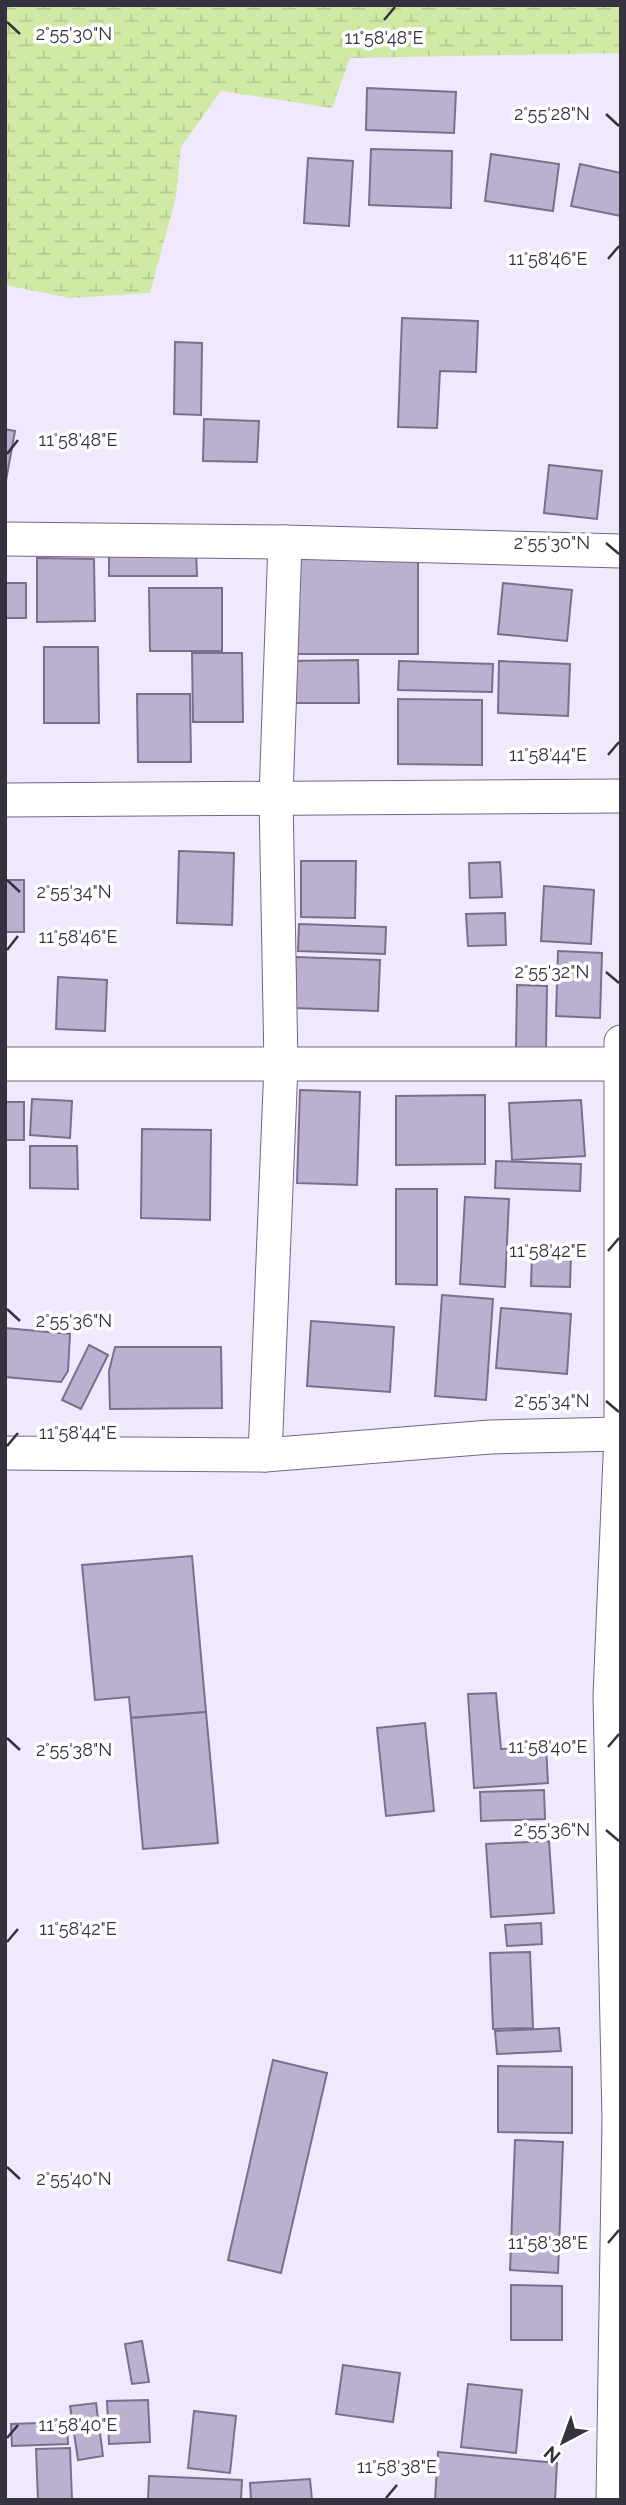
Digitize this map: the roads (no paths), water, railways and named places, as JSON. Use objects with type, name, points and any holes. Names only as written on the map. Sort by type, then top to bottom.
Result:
[{"type":"street","points":[[5,540],[285,542],[621,551]]},
{"type":"street","points":[[265,1455],[281,1065],[276,797],[285,542]]},
{"type":"street","points":[[5,800],[621,796]]},
{"type":"street","points":[[613,2500],[619,2119],[615,1697],[621,1434],[621,1042]]},
{"type":"street","points":[[5,1064],[620,1063]]},
{"type":"street","points":[[5,1453],[265,1455],[490,1437],[621,1434]]}]
